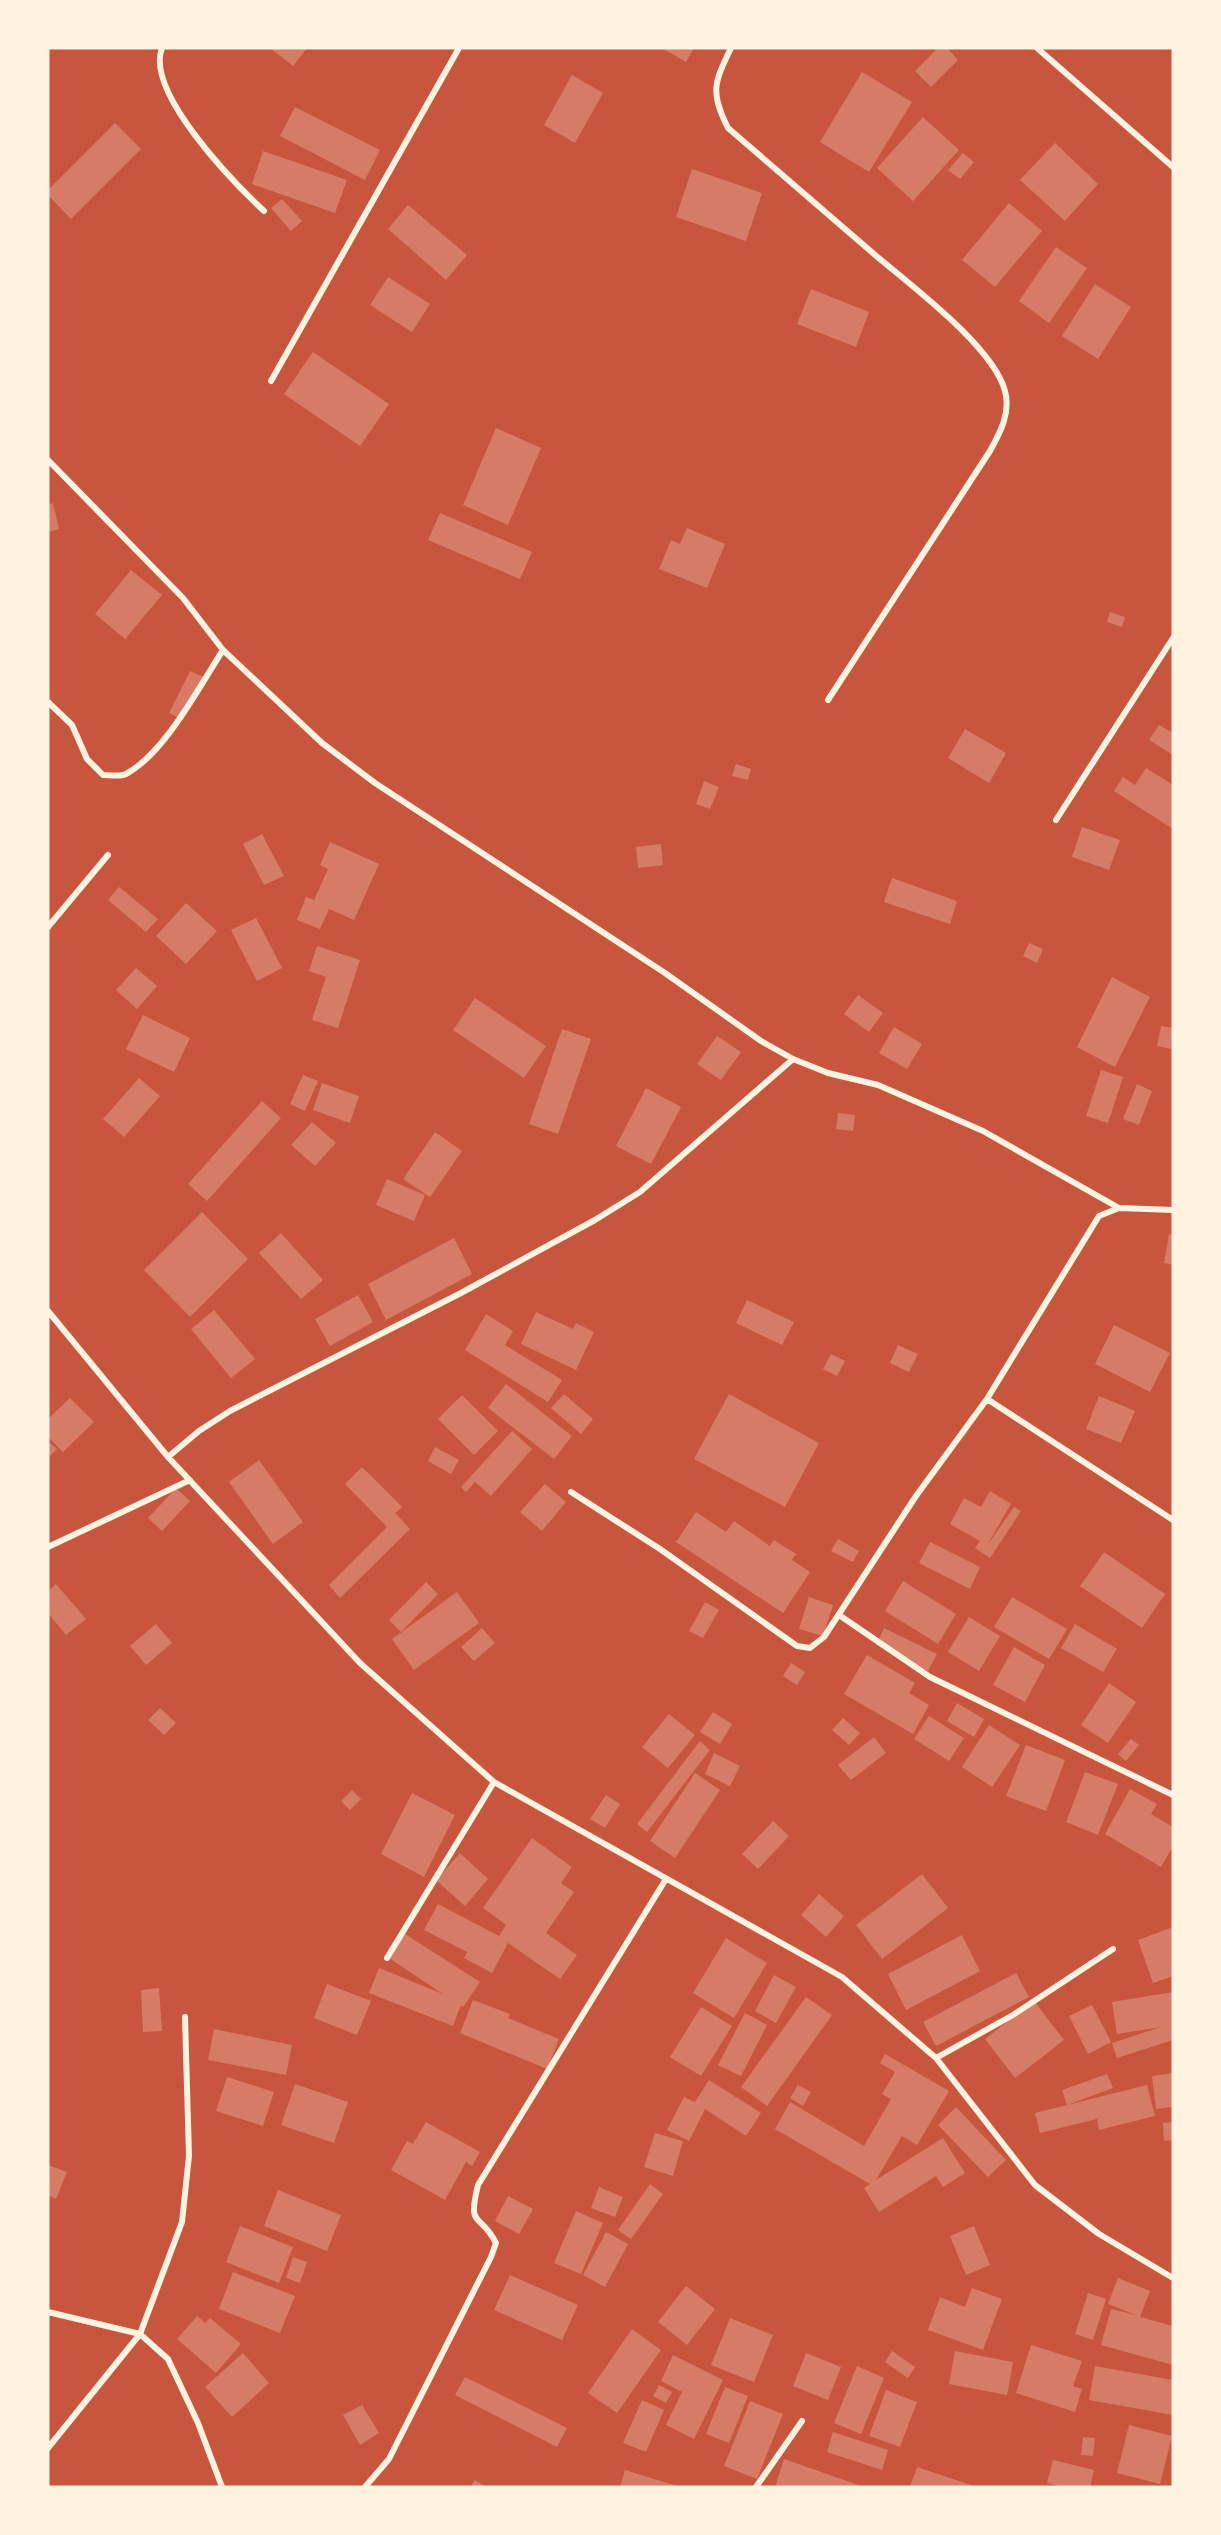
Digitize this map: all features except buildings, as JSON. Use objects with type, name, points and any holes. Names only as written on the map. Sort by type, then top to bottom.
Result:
[{"type":"street","points":[[162,48],[160,53],[162,80],[172,102],[228,177],[264,211]]},
{"type":"street","points":[[271,381],[459,48]]},
{"type":"street","points":[[731,48],[721,69],[715,91],[716,105],[728,128],[968,336],[984,354],[1000,378],[1006,392],[1008,407],[1002,430],[990,451],[828,700]]},
{"type":"street","points":[[1037,48],[1173,167]]},
{"type":"street","points":[[48,460],[183,598],[223,650],[322,743],[375,783],[665,973],[761,1041],[793,1059],[828,1073],[878,1085],[983,1131],[1119,1208]]},
{"type":"street","points":[[1056,820],[1173,638]]},
{"type":"street","points":[[48,702],[72,725],[87,759],[103,775],[124,775],[146,759],[164,741],[223,650]]},
{"type":"street","points":[[48,927],[108,855]]},
{"type":"street","points":[[168,1457],[199,1431],[230,1411],[461,1293],[595,1220],[640,1192],[793,1059]]},
{"type":"street","points":[[572,1492],[660,1549],[797,1646],[810,1648],[824,1637],[916,1496],[987,1399],[1099,1216],[1119,1208],[1173,1210]]},
{"type":"street","points":[[48,1311],[168,1457],[360,1663],[494,1782],[842,1977],[936,2058],[1035,2185],[1099,2234],[1173,2278]]},
{"type":"street","points":[[987,1399],[1173,1520]]},
{"type":"street","points":[[48,1548],[190,1480]]},
{"type":"street","points":[[839,1615],[930,1677],[1173,1796]]},
{"type":"street","points":[[387,1958],[494,1782]]},
{"type":"street","points":[[365,2487],[389,2459],[491,2257],[496,2243],[492,2234],[474,2217],[473,2207],[478,2185],[666,1879]]},
{"type":"street","points":[[936,2058],[1013,2015],[1113,1949]]},
{"type":"street","points":[[48,2448],[140,2334],[182,2222],[189,2157],[185,2017]]},
{"type":"street","points":[[48,2312],[140,2334],[168,2359],[198,2423],[222,2487]]},
{"type":"street","points":[[756,2487],[802,2421]]}]
